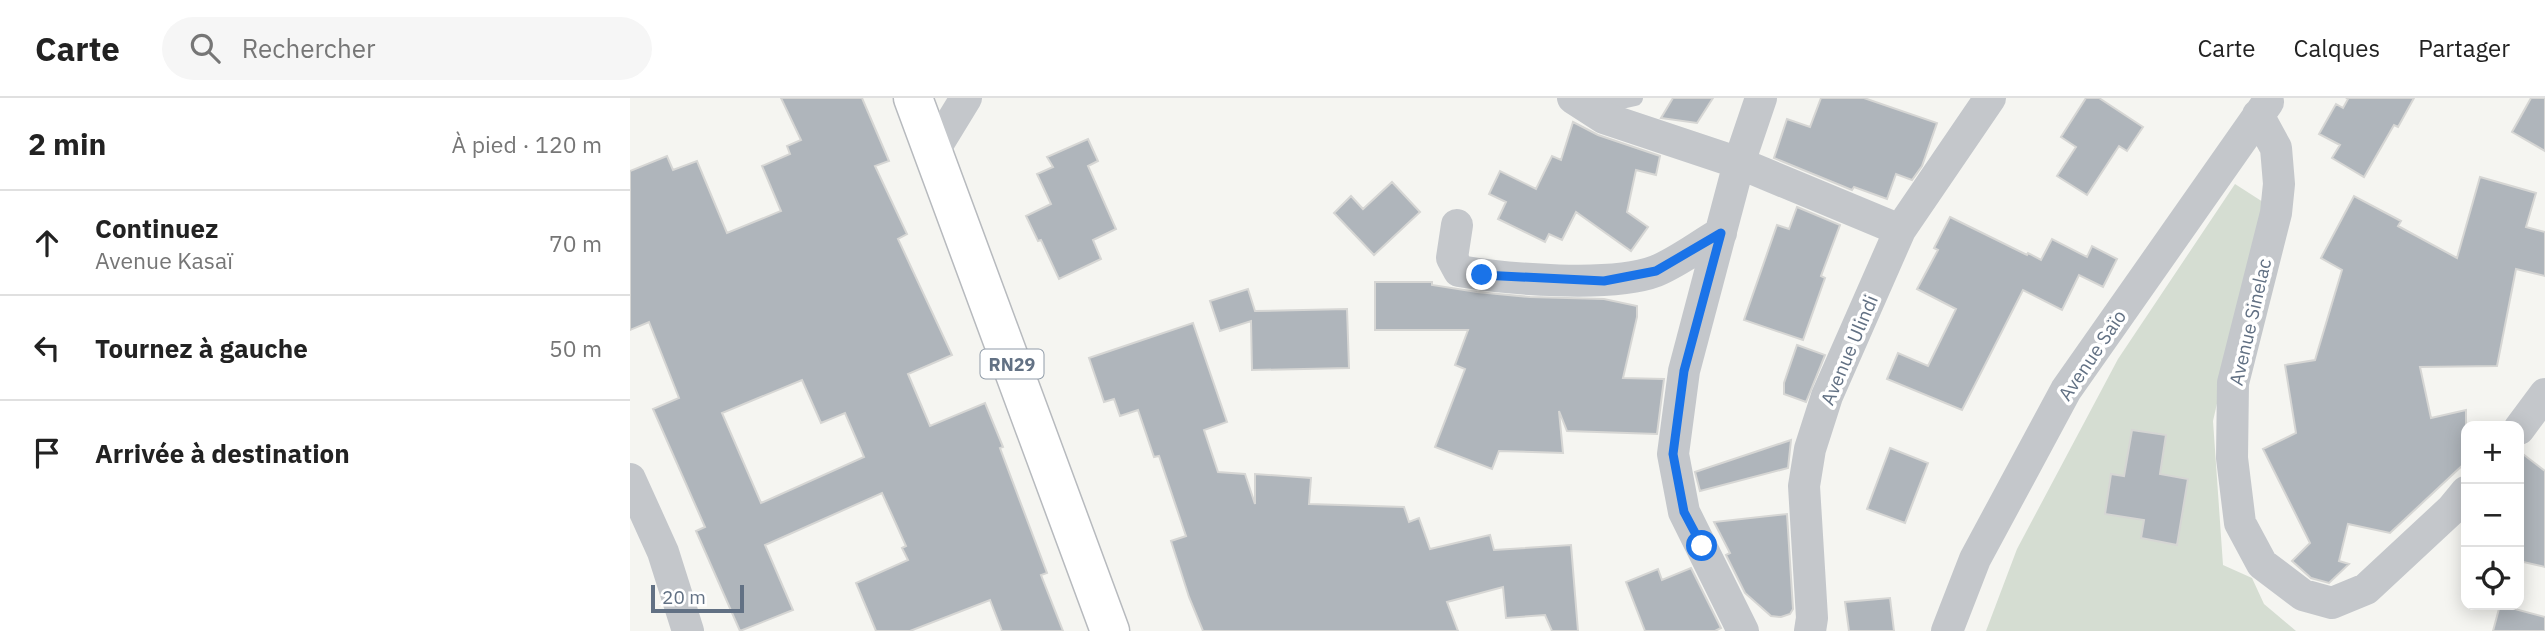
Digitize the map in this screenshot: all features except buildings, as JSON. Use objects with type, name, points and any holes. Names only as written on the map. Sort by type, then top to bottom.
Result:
[{"type":"main road","name":"RN29","points":[[913,98],[1111,631]]},
{"type":"street","points":[[933,152],[966,98]]},
{"type":"street","points":[[1573,98],[1604,118],[1739,163],[1900,230]]},
{"type":"street","points":[[1739,630],[1711,564],[1684,512],[1673,454],[1684,371],[1739,163],[1761,98]]},
{"type":"street","name":"Avenue Ulindi","points":[[1810,631],[1812,618],[1804,486],[1810,449],[1827,396],[1900,230],[1990,98]]},
{"type":"street","name":"Avenue Sinelac","points":[[2264,107],[2276,148],[2279,184],[2276,213],[2233,383],[2232,458],[2240,523],[2262,564],[2303,595],[2332,603],[2367,589],[2461,498]]},
{"type":"street","name":"Avenue Saïo","points":[[1947,631],[1975,559],[2066,390],[2264,107]]},
{"type":"street","points":[[1457,225],[1452,258],[1459,271],[1482,275],[1604,281],[1656,271],[1721,233]]},
{"type":"street","points":[[2524,422],[2545,394]]},
{"type":"street","points":[[630,479],[663,552],[688,631]]},
{"type":"lane","points":[[1609,98],[1617,102],[1635,98]]},
{"type":"shaded area","points":[[2235,184],[2263,202],[2213,421],[2223,565],[2252,578],[2264,604],[2296,631],[1986,631],[2017,549],[2118,359]]},
{"type":"route","points":[[1482,275],[1604,281],[1656,271],[1721,233],[1684,371],[1673,454],[1684,512],[1702,546]]}]
